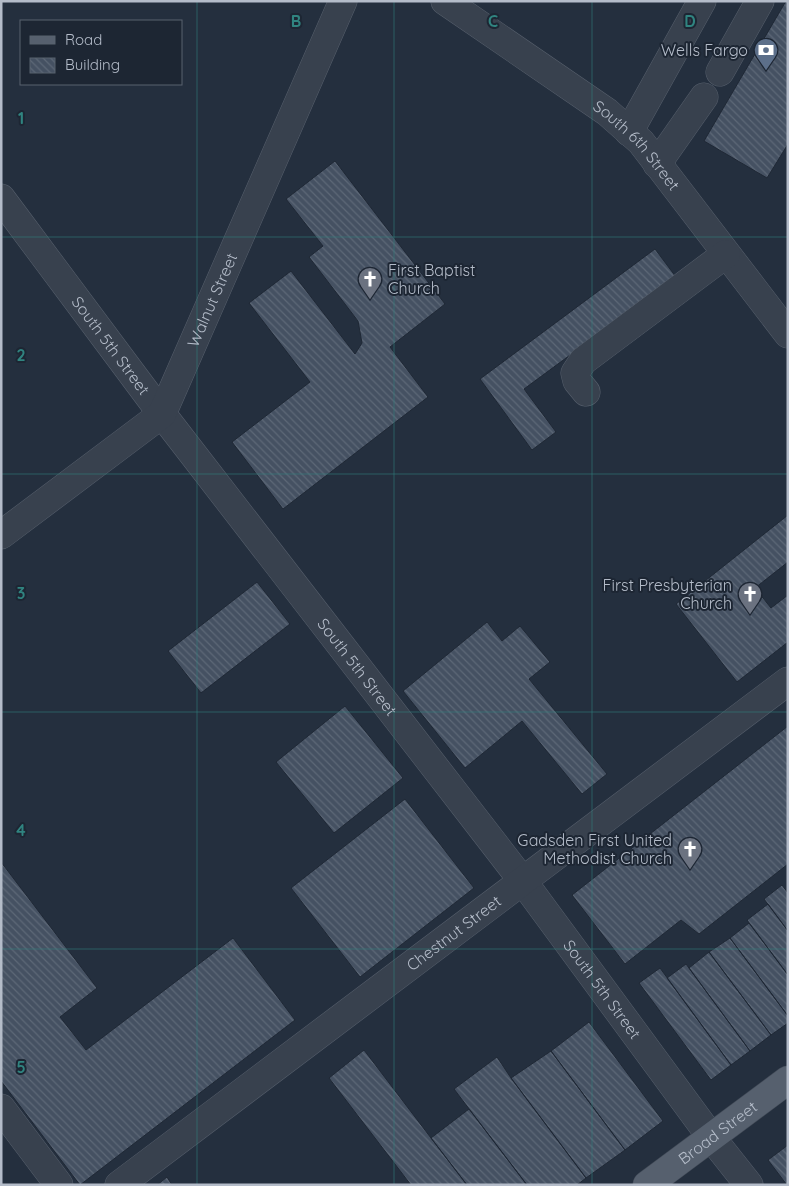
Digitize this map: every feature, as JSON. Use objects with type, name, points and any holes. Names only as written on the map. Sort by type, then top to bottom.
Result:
[{"type":"main road","name":"Broad Street","points":[[647,1185],[788,1080]]},
{"type":"street","name":"Walnut Street","points":[[1,535],[162,414],[343,1]]},
{"type":"street","name":"South 6th Street","points":[[444,1],[607,112],[640,142],[788,334]]},
{"type":"street","points":[[629,132],[702,1]]},
{"type":"street","points":[[720,72],[760,1]]},
{"type":"street","points":[[657,164],[704,97]]},
{"type":"street","name":"South 5th Street","points":[[7,216],[522,880],[711,1137],[749,1185]]},
{"type":"street","points":[[586,392],[577,382],[575,373],[583,361],[726,254]]},
{"type":"street","name":"Chestnut Street","points":[[119,1185],[788,681]]},
{"type":"street","points":[[1,1108],[59,1185]]},
{"type":"building","name":"Wells Fargo","points":[[786,1],[788,1],[788,144],[767,178],[704,141]]},
{"type":"building","points":[[335,161],[445,304],[390,347],[428,397],[283,509],[232,442],[310,382],[249,303],[291,271],[355,354],[362,343],[358,321],[309,257],[323,246],[286,199]]},
{"type":"building","points":[[655,249],[676,277],[524,389],[556,432],[532,450],[480,379]]},
{"type":"building","points":[[788,515],[788,562],[755,588],[771,608],[788,595],[788,642],[737,682],[676,604]]},
{"type":"building","points":[[257,582],[290,624],[201,693],[168,651]]},
{"type":"building","points":[[487,622],[502,641],[520,626],[550,662],[529,679],[607,774],[582,794],[522,721],[465,768],[403,691]]},
{"type":"building","points":[[345,706],[403,778],[334,833],[276,762]]},
{"type":"building","points":[[788,726],[788,864],[699,934],[681,920],[625,964],[572,895]]},
{"type":"building","points":[[405,799],[474,888],[360,977],[291,888]]},
{"type":"building","points":[[1,862],[97,988],[60,1017],[86,1050],[233,938],[295,1020],[80,1185],[1,1081]]},
{"type":"building","points":[[782,885],[788,893],[788,931],[764,899]]},
{"type":"building","points":[[768,904],[788,931],[788,975],[747,920]]},
{"type":"building","points":[[749,923],[788,975],[788,1016],[730,938]]},
{"type":"building","points":[[730,938],[788,1016],[788,1023],[771,1035],[709,952]]},
{"type":"building","points":[[709,952],[771,1035],[750,1051],[689,968]]},
{"type":"building","points":[[686,964],[750,1051],[731,1065],[667,978]]},
{"type":"building","points":[[660,968],[731,1065],[711,1080],[639,983]]},
{"type":"building","points":[[589,1022],[663,1121],[625,1150],[551,1051]]},
{"type":"building","points":[[364,1050],[467,1185],[411,1185],[329,1078]]},
{"type":"building","points":[[551,1051],[625,1150],[586,1178],[511,1078]]},
{"type":"building","points":[[497,1057],[586,1178],[577,1185],[527,1185],[454,1089]]},
{"type":"building","points":[[469,1109],[527,1185],[467,1185],[431,1138]]},
{"type":"building","points":[[788,1145],[788,1185],[787,1185],[768,1160]]},
{"type":"building","points":[[167,1177],[172,1185],[157,1185]]},
{"type":"place","name":"Wells Fargo","points":[[766,71]]},
{"type":"place","name":"First Baptist Church","points":[[370,300]]},
{"type":"place","name":"First Presbyterian Church","points":[[750,615]]},
{"type":"place","name":"Gadsden First United Methodist Church","points":[[690,870]]}]
